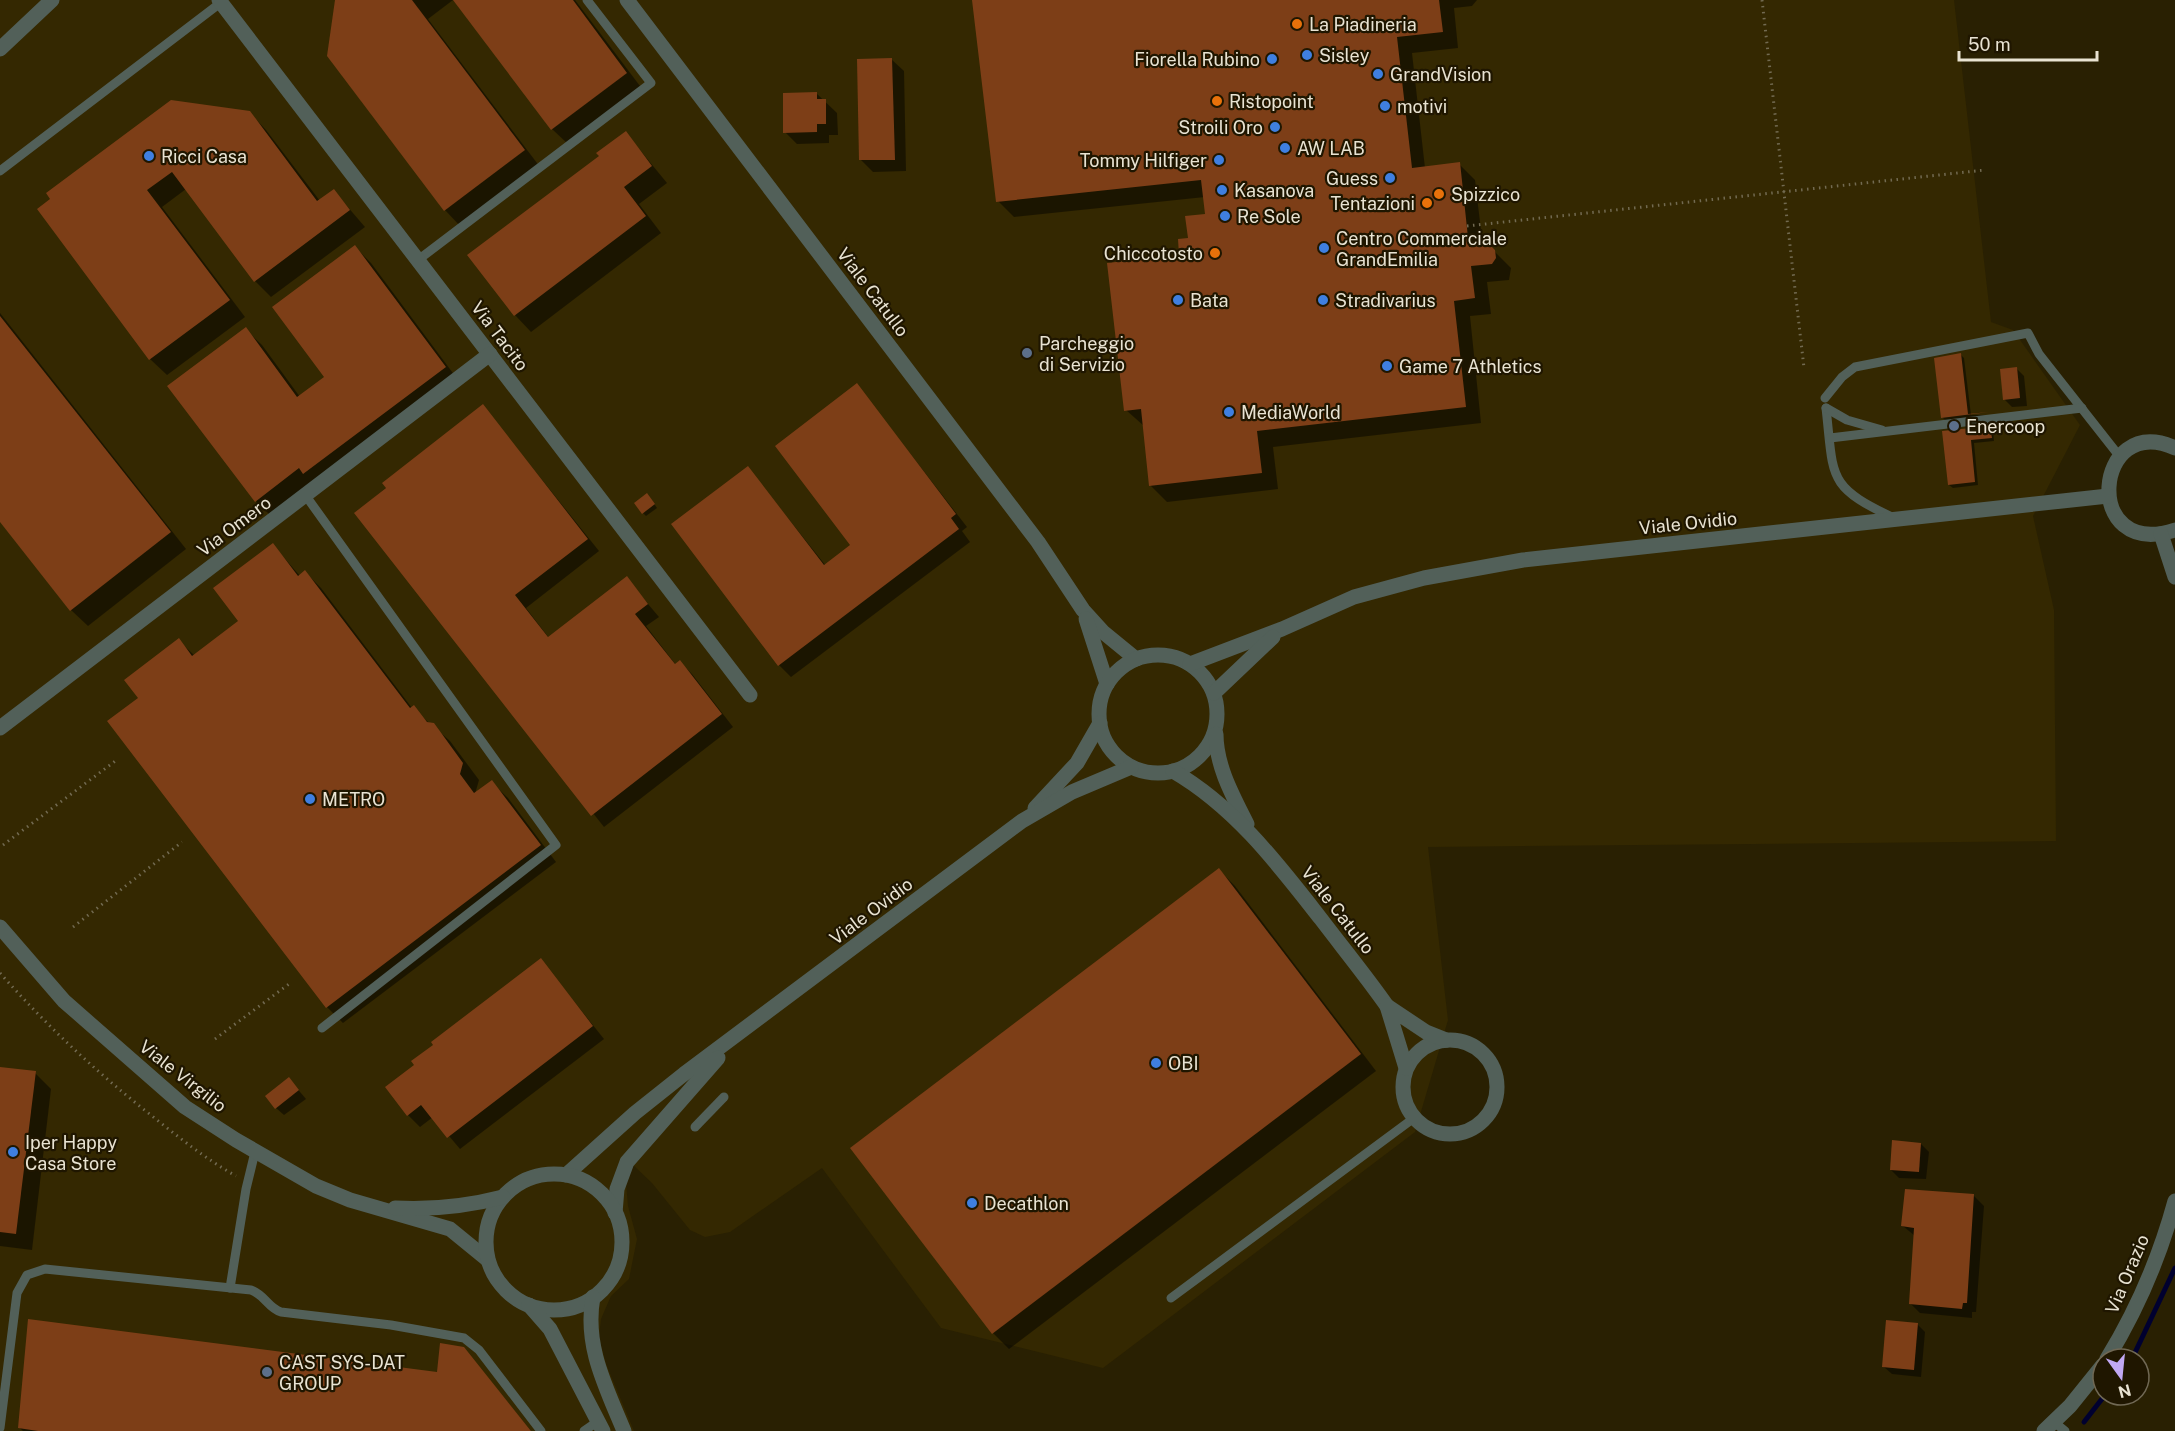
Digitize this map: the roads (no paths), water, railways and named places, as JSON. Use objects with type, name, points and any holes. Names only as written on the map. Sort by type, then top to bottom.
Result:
[{"type":"street","points":[[0,49],[52,0]]},
{"type":"street","name":"Viale Catullo","points":[[627,0],[1038,542],[1083,610],[1103,632],[1136,659]]},
{"type":"street","name":"Via Tacito","points":[[222,1],[750,695]]},
{"type":"street","name":"Via Omero","points":[[0,728],[490,354]]},
{"type":"street","points":[[2174,446],[2145,443],[2131,448],[2120,457],[2112,469],[2108,496],[2112,510],[2121,522],[2139,532],[2168,532],[2175,577]]},
{"type":"street","name":"Viale Ovidio","points":[[1190,664],[1282,629],[1354,597],[1467,569],[1535,558],[2108,496]]},
{"type":"street","name":"Viale Catullo","points":[[1083,610],[1107,684]]},
{"type":"street","name":"Viale Ovidio","points":[[1214,693],[1239,666],[1282,629]]},
{"type":"street","points":[[1164,656],[1190,664],[1204,676],[1214,693],[1218,712],[1216,731],[1200,757],[1173,771],[1144,772],[1131,767],[1110,748],[1100,723],[1100,703],[1107,684],[1120,669],[1136,659],[1164,656]]},
{"type":"street","name":"Viale Ovidio","points":[[1022,821],[1077,763],[1100,723]]},
{"type":"street","name":"Viale Catullo","points":[[1216,731],[1216,751],[1232,794],[1256,840]]},
{"type":"street","name":"Viale Ovidio","points":[[566,1175],[635,1113],[1022,821],[1072,792],[1131,767]]},
{"type":"street","name":"Viale Catullo","points":[[1173,771],[1215,799],[1256,840],[1285,873],[1387,1006],[1426,1032],[1446,1040],[1470,1044],[1489,1059],[1497,1081],[1494,1105],[1480,1124],[1458,1134],[1434,1131],[1414,1118],[1404,1099],[1403,1078],[1406,1068],[1387,1006]]},
{"type":"street","name":"Viale Virgilio","points":[[0,927],[64,1001],[102,1037],[185,1107],[255,1152],[316,1186],[450,1229],[488,1260]]},
{"type":"street","name":"Viale Ovidio","points":[[615,1214],[617,1189],[634,1150],[743,1032]]},
{"type":"street","points":[[1406,1068],[1422,1048],[1446,1040]]},
{"type":"street","points":[[529,1305],[562,1309],[593,1297],[605,1286],[620,1258],[621,1236],[615,1214],[596,1188],[566,1175],[532,1178],[516,1186],[503,1197],[488,1226],[486,1243],[488,1260],[503,1287],[529,1305],[554,1335],[595,1428]]},
{"type":"street","name":"Viale Virgilio","points":[[377,1207],[443,1208],[503,1197]]},
{"type":"street","name":"Via Orazio","points":[[2115,1347],[2148,1280],[2175,1201]]},
{"type":"street","points":[[593,1297],[589,1317],[591,1342],[598,1367],[624,1431]]},
{"type":"street","points":[[2054,1428],[2091,1380]]},
{"type":"lane","points":[[418,260],[651,83],[587,0]]},
{"type":"lane","points":[[0,171],[222,1]]},
{"type":"lane","points":[[1825,398],[1842,376],[1867,363],[2028,333],[2039,354],[2120,457]]},
{"type":"lane","points":[[1887,431],[1847,420],[1826,408],[1833,466],[1839,483],[1866,505],[1899,520]]},
{"type":"lane","points":[[1830,438],[2082,408]]},
{"type":"lane","points":[[306,496],[556,845],[322,1028]]},
{"type":"lane","points":[[695,1127],[724,1097]]},
{"type":"lane","points":[[1171,1298],[1414,1118]]},
{"type":"lane","points":[[230,1288],[247,1182],[255,1152]]},
{"type":"lane","points":[[0,1428],[17,1293],[20,1283],[34,1270],[45,1269],[230,1288],[259,1293],[275,1310],[281,1312],[391,1325],[464,1338],[479,1350],[541,1431]]},
{"type":"waterway","points":[[2138,1347],[2175,1268]]},
{"type":"waterway","points":[[2084,1422],[2096,1407]]},
{"type":"place","name":"La Piadineria","points":[[1297,24]]},
{"type":"place","name":"Sisley","points":[[1307,55]]},
{"type":"place","name":"Fiorella Rubino","points":[[1272,59]]},
{"type":"place","name":"GrandVision","points":[[1378,74]]},
{"type":"place","name":"Ristopoint","points":[[1217,101]]},
{"type":"place","name":"motivi","points":[[1385,106]]},
{"type":"place","name":"Stroili Oro","points":[[1275,127]]},
{"type":"place","name":"AW LAB","points":[[1285,148]]},
{"type":"place","name":"Ricci Casa","points":[[149,156]]},
{"type":"place","name":"Tommy Hilfiger","points":[[1219,160]]},
{"type":"place","name":"Guess","points":[[1390,178]]},
{"type":"place","name":"Kasanova","points":[[1222,190]]},
{"type":"place","name":"Spizzico","points":[[1439,194]]},
{"type":"place","name":"Tentazioni","points":[[1427,203]]},
{"type":"place","name":"Re Sole","points":[[1225,216]]},
{"type":"place","name":"Centro Commerciale GrandEmilia","points":[[1324,248]]},
{"type":"place","name":"Chiccotosto","points":[[1215,253]]},
{"type":"place","name":"Bata","points":[[1178,300]]},
{"type":"place","name":"Stradivarius","points":[[1323,300]]},
{"type":"place","name":"Parcheggio di Servizio","points":[[1027,353]]},
{"type":"place","name":"Game 7 Athletics","points":[[1387,366]]},
{"type":"place","name":"MediaWorld","points":[[1229,412]]},
{"type":"place","name":"Enercoop","points":[[1954,426]]},
{"type":"place","name":"METRO","points":[[310,799]]},
{"type":"place","name":"OBI","points":[[1156,1063]]},
{"type":"place","name":"Iper Happy Casa Store","points":[[13,1152]]},
{"type":"place","name":"Decathlon","points":[[972,1203]]},
{"type":"place","name":"CAST SYS-DAT GROUP","points":[[267,1372]]}]
